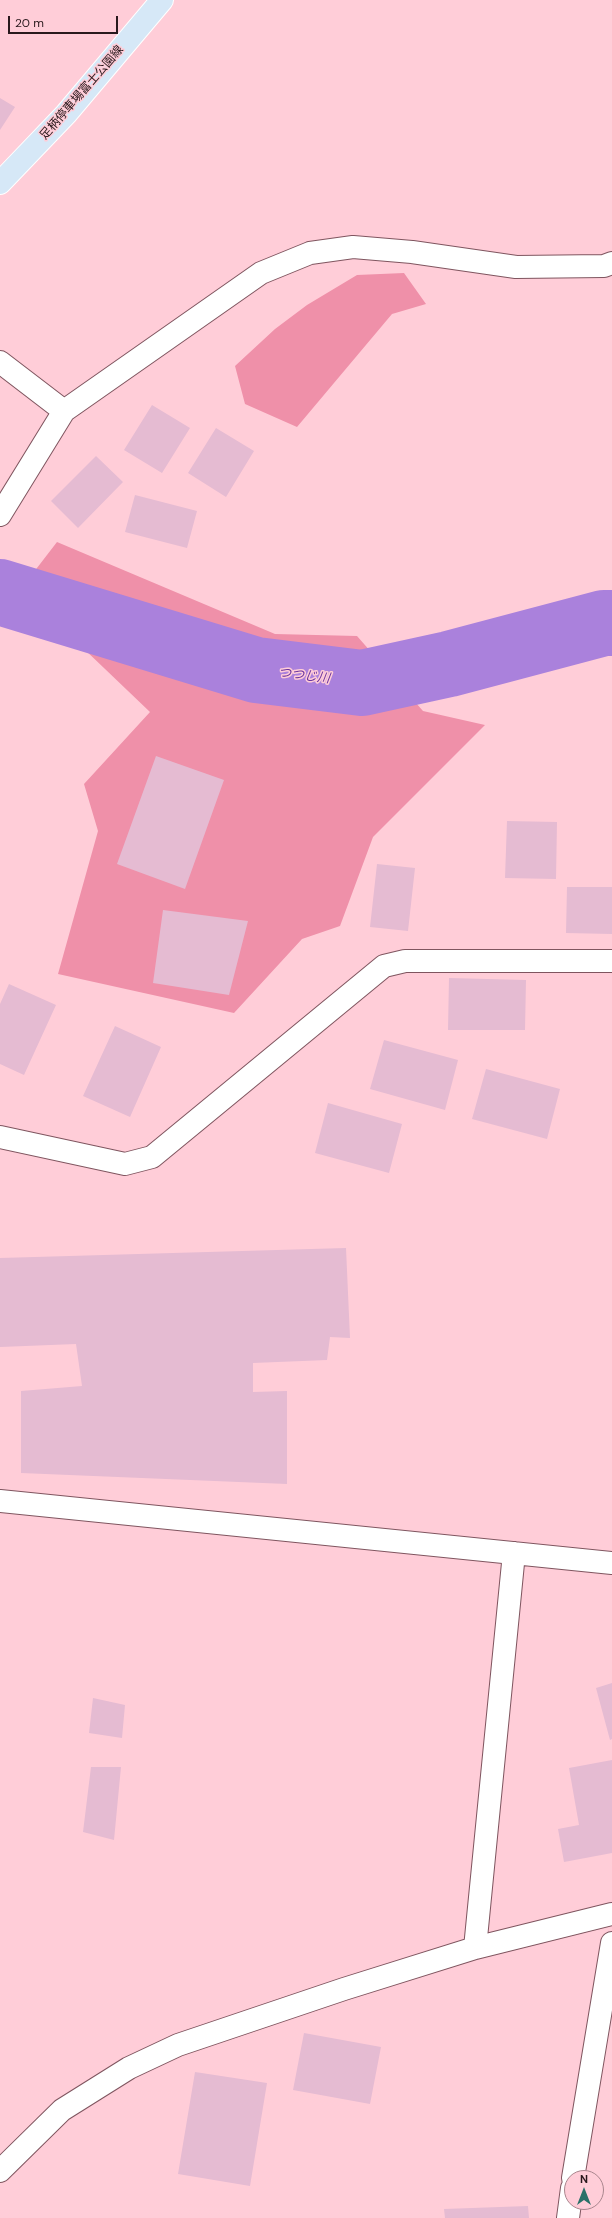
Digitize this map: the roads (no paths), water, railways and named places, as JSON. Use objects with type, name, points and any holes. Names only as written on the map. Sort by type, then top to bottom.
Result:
[{"type":"main road","name":"足柄停車場富士公園線","points":[[0,183],[66,114],[162,0]]},
{"type":"street","points":[[0,515],[64,411],[261,273],[310,253],[353,247],[412,252],[516,267],[604,266],[612,263]]},
{"type":"street","points":[[0,362],[64,411]]},
{"type":"street","points":[[0,1136],[125,1164],[152,1157],[384,966],[405,961],[612,961]]},
{"type":"street","points":[[0,1501],[612,1563]]},
{"type":"street","points":[[475,1948],[514,1553]]},
{"type":"street","points":[[0,2171],[62,2110],[129,2068],[178,2045],[344,1989],[475,1948],[612,1914]]},
{"type":"street","points":[[574,2170],[612,1943]]},
{"type":"waterway","name":"つつじ川","points":[[0,592],[256,670],[362,683],[449,664],[604,623],[612,623]]}]
